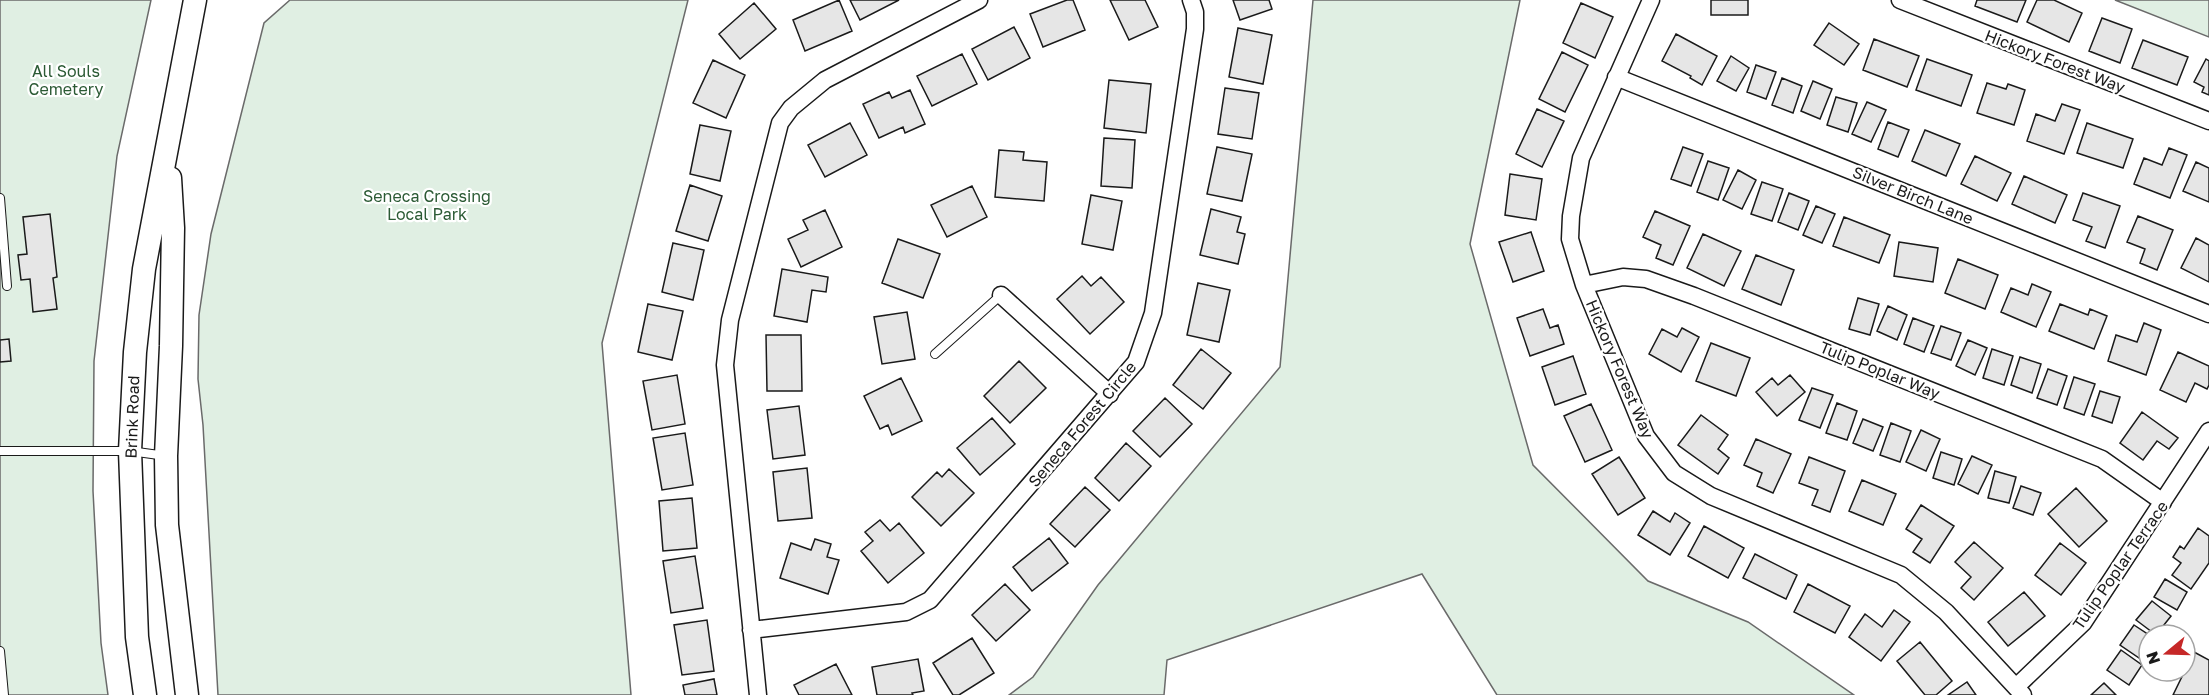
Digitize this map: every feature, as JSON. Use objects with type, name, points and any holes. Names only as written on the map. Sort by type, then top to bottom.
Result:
[{"type":"main road","name":"Brink Road","points":[[145,695],[136,637],[130,451],[135,352],[144,269],[195,0]]},
{"type":"main road","name":"Brink Road","points":[[168,140],[173,228],[166,456],[167,525],[187,695]]},
{"type":"street","points":[[758,695],[725,365],[730,320],[780,123],[791,108],[825,80],[979,0]]},
{"type":"street","name":"Seneca Forest Circle","points":[[751,630],[906,612],[930,600],[1136,362],[1153,313],[1195,29],[1195,12],[1191,0]]},
{"type":"street","name":"Hickory Forest Way","points":[[1651,0],[1581,158],[1571,216],[1570,239],[1584,285],[1646,436],[1674,473],[1711,496],[1901,575],[1946,612],[2020,691]]},
{"type":"street","name":"Hickory Forest Way","points":[[1900,0],[2209,121]]},
{"type":"street","name":"Silver Birch Lane","points":[[1616,77],[2209,314]]},
{"type":"street","name":"Tulip Poplar Way","points":[[1584,285],[1623,277],[1646,279],[1694,296],[2102,459],[2163,502]]},
{"type":"street","points":[[1001,295],[1110,394]]},
{"type":"street","name":"Tulip Poplar Terrace","points":[[2020,691],[2084,623],[2209,431]]},
{"type":"lane","points":[[0,198],[7,286]]},
{"type":"lane","points":[[935,354],[1001,295]]},
{"type":"lane","points":[[0,451],[130,451],[166,456]]},
{"type":"lane","points":[[0,651],[4,695]]},
{"type":"green space","name":"All Souls Cemetery","points":[[0,0],[151,0],[117,156],[94,361],[93,491],[101,643],[108,695],[0,695]]},
{"type":"green space","name":"Seneca Crossing Local Park","points":[[290,0],[688,0],[602,343],[631,695],[218,695],[203,425],[198,379],[199,315],[211,234],[264,23]]},
{"type":"green space","points":[[1313,0],[1520,0],[1470,244],[1533,465],[1648,581],[1748,622],[1854,695],[1497,695],[1422,574],[1167,660],[1164,695],[1009,695],[1033,677],[1098,585],[1280,367]]},
{"type":"green space","points":[[2115,0],[2209,0],[2209,37]]},
{"type":"building","points":[[839,0],[852,31],[805,51],[793,20]]},
{"type":"building","points":[[850,0],[899,0],[860,20]]},
{"type":"building","points":[[1067,0],[1073,0],[1085,30],[1043,47],[1030,14]]},
{"type":"building","points":[[1110,0],[1145,0],[1158,27],[1129,40]]},
{"type":"building","points":[[1233,0],[1269,0],[1272,9],[1240,20]]},
{"type":"building","points":[[1711,0],[1748,0],[1748,15],[1711,15]]},
{"type":"building","points":[[1977,0],[2026,0],[2017,22],[1975,6]]},
{"type":"building","points":[[2037,0],[2054,0],[2082,13],[2069,42],[2027,22]]},
{"type":"building","points":[[754,3],[776,29],[740,59],[719,34]]},
{"type":"building","points":[[1581,3],[1613,17],[1595,58],[1563,43]]},
{"type":"building","points":[[2102,18],[2132,29],[2120,63],[2089,51]]},
{"type":"building","points":[[1829,23],[1859,44],[1844,65],[1814,45]]},
{"type":"building","points":[[1014,27],[1030,58],[988,80],[972,49]]},
{"type":"building","points":[[1238,28],[1272,35],[1263,84],[1229,77]]},
{"type":"building","points":[[1676,34],[1717,56],[1702,85],[1690,78],[1691,76],[1662,61]]},
{"type":"building","points":[[1874,39],[1919,56],[1907,87],[1863,70]]},
{"type":"building","points":[[2143,40],[2188,57],[2177,85],[2132,68]]},
{"type":"building","points":[[1562,52],[1588,65],[1565,112],[1539,99]]},
{"type":"building","points":[[962,54],[977,84],[932,106],[917,76]]},
{"type":"building","points":[[1731,56],[1749,68],[1736,91],[1717,81]]},
{"type":"building","points":[[1927,59],[1972,75],[1961,106],[1916,90]]},
{"type":"building","points":[[2206,59],[2209,61],[2209,95],[2202,92],[2204,87],[2194,82]]},
{"type":"building","points":[[713,60],[745,75],[726,118],[693,103]]},
{"type":"building","points":[[1756,65],[1776,72],[1766,99],[1747,92]]},
{"type":"building","points":[[1782,78],[1802,86],[1793,113],[1772,105]]},
{"type":"building","points":[[1109,80],[1151,84],[1146,133],[1104,128]]},
{"type":"building","points":[[1813,81],[1832,89],[1820,119],[1801,111]]},
{"type":"building","points":[[1987,83],[2006,89],[2008,84],[2025,90],[2014,125],[1977,113]]},
{"type":"building","points":[[1225,88],[1259,93],[1252,139],[1218,134]]},
{"type":"building","points":[[910,90],[925,124],[905,133],[903,127],[879,138],[863,104],[889,92],[892,98]]},
{"type":"building","points":[[1836,97],[1857,103],[1848,132],[1827,125]]},
{"type":"building","points":[[1867,102],[1886,110],[1871,142],[1852,134]]},
{"type":"building","points":[[2062,104],[2080,110],[2064,154],[2027,141],[2036,114],[2055,121]]},
{"type":"building","points":[[1537,109],[1564,121],[1542,167],[1516,154]]},
{"type":"building","points":[[1888,122],[1909,130],[1898,157],[1878,149]]},
{"type":"building","points":[[850,123],[867,155],[825,177],[808,145]]},
{"type":"building","points":[[2087,123],[2133,139],[2123,168],[2077,153]]},
{"type":"building","points":[[700,125],[731,131],[720,181],[690,174]]},
{"type":"building","points":[[1925,130],[1960,144],[1946,176],[1912,161]]},
{"type":"building","points":[[1104,138],[1135,140],[1132,188],[1101,186]]},
{"type":"building","points":[[1217,147],[1252,154],[1242,201],[1207,194]]},
{"type":"building","points":[[1683,147],[1703,154],[1691,186],[1671,179]]},
{"type":"building","points":[[2169,148],[2187,155],[2170,198],[2134,184],[2144,158],[2162,165]]},
{"type":"building","points":[[999,150],[1024,152],[1023,160],[1047,162],[1044,201],[995,197]]},
{"type":"building","points":[[1975,156],[2011,173],[1997,201],[1961,184]]},
{"type":"building","points":[[1708,161],[1729,168],[1718,200],[1697,192]]},
{"type":"building","points":[[2196,162],[2209,168],[2209,202],[2183,191]]},
{"type":"building","points":[[1738,170],[1756,180],[1742,209],[1723,200]]},
{"type":"building","points":[[1510,174],[1542,179],[1536,220],[1505,215]]},
{"type":"building","points":[[2024,176],[2067,195],[2055,223],[2012,204]]},
{"type":"building","points":[[1762,182],[1783,189],[1772,221],[1751,214]]},
{"type":"building","points":[[690,185],[722,196],[708,241],[676,231]]},
{"type":"building","points":[[972,186],[987,217],[947,237],[931,205]]},
{"type":"building","points":[[1789,193],[1809,201],[1798,230],[1778,222]]},
{"type":"building","points":[[2083,193],[2120,206],[2105,248],[2086,241],[2092,227],[2073,220]]},
{"type":"building","points":[[1091,195],[1122,201],[1113,250],[1082,244]]},
{"type":"building","points":[[1816,206],[1835,214],[1822,243],[1803,235]]},
{"type":"building","points":[[1211,209],[1241,217],[1237,232],[1245,234],[1238,264],[1200,255]]},
{"type":"building","points":[[825,210],[842,247],[801,267],[788,239],[808,230],[803,220]]},
{"type":"building","points":[[1655,211],[1690,226],[1673,265],[1656,258],[1661,245],[1643,237]]},
{"type":"building","points":[[50,214],[57,277],[53,278],[57,309],[33,312],[30,279],[21,280],[18,255],[27,254],[23,217]]},
{"type":"building","points":[[2138,216],[2173,230],[2157,270],[2140,263],[2145,249],[2127,242]]},
{"type":"building","points":[[1844,217],[1890,235],[1879,263],[1833,246]]},
{"type":"building","points":[[1531,232],[1544,271],[1513,282],[1499,242]]},
{"type":"building","points":[[1703,234],[1741,251],[1724,286],[1687,268]]},
{"type":"building","points":[[2196,238],[2209,245],[2209,282],[2181,268]]},
{"type":"building","points":[[898,239],[940,254],[923,298],[882,283]]},
{"type":"building","points":[[1899,242],[1938,248],[1933,282],[1894,276]]},
{"type":"building","points":[[673,243],[704,250],[693,300],[662,292]]},
{"type":"building","points":[[1756,255],[1794,270],[1781,305],[1742,289]]},
{"type":"building","points":[[1958,259],[1998,275],[1985,309],[1945,293]]},
{"type":"building","points":[[782,269],[828,277],[826,292],[812,290],[807,322],[774,316]]},
{"type":"building","points":[[1082,276],[1091,286],[1101,277],[1124,302],[1090,334],[1057,299]]},
{"type":"building","points":[[1198,283],[1230,290],[1219,342],[1187,335]]},
{"type":"building","points":[[2032,284],[2051,292],[2036,327],[2001,312],[2011,288],[2028,295]]},
{"type":"building","points":[[1858,298],[1879,304],[1870,335],[1849,329]]},
{"type":"building","points":[[648,304],[683,311],[672,360],[638,352]]},
{"type":"building","points":[[2060,304],[2088,315],[2090,309],[2107,316],[2094,349],[2049,331]]},
{"type":"building","points":[[1888,306],[1907,315],[1897,340],[1877,331]]},
{"type":"building","points":[[1543,309],[1550,328],[1558,325],[1564,344],[1530,356],[1517,318]]},
{"type":"building","points":[[907,312],[915,359],[882,364],[874,317]]},
{"type":"building","points":[[1913,318],[1934,326],[1924,352],[1904,344]]},
{"type":"building","points":[[2144,323],[2161,330],[2146,375],[2108,361],[2116,335],[2137,342]]},
{"type":"building","points":[[1941,326],[1961,333],[1951,360],[1931,353]]},
{"type":"building","points":[[1682,328],[1699,337],[1681,372],[1649,354],[1662,329],[1677,337]]},
{"type":"building","points":[[766,335],[801,335],[802,391],[767,391]]},
{"type":"building","points":[[9,339],[11,361],[0,362],[0,340]]},
{"type":"building","points":[[1968,340],[1987,348],[1975,375],[1956,366]]},
{"type":"building","points":[[1711,343],[1750,358],[1736,396],[1696,381]]},
{"type":"building","points":[[1201,349],[1231,373],[1203,409],[1173,385]]},
{"type":"building","points":[[1992,349],[2013,356],[2004,385],[1983,378]]},
{"type":"building","points":[[2178,352],[2209,366],[2207,389],[2195,383],[2186,402],[2160,390]]},
{"type":"building","points":[[1573,356],[1586,394],[1555,405],[1542,367]]},
{"type":"building","points":[[2020,357],[2041,364],[2032,393],[2011,385]]},
{"type":"building","points":[[1019,361],[1046,388],[1010,423],[984,396]]},
{"type":"building","points":[[2048,369],[2067,376],[2057,405],[2037,398]]},
{"type":"building","points":[[677,375],[685,424],[652,430],[643,381]]},
{"type":"building","points":[[1790,375],[1805,392],[1777,416],[1756,392],[1772,378],[1778,385]]},
{"type":"building","points":[[2074,377],[2095,384],[2084,415],[2064,408]]},
{"type":"building","points":[[901,378],[922,421],[892,435],[888,425],[880,429],[864,396]]},
{"type":"building","points":[[1812,388],[1833,395],[1820,428],[1799,420]]},
{"type":"building","points":[[2100,391],[2120,397],[2112,423],[2092,416]]},
{"type":"building","points":[[1165,398],[1192,424],[1160,457],[1133,431]]},
{"type":"building","points":[[1837,403],[1857,411],[1847,440],[1826,433]]},
{"type":"building","points":[[1591,404],[1612,450],[1585,462],[1564,416]]},
{"type":"building","points":[[799,406],[805,455],[773,459],[767,410]]},
{"type":"building","points":[[2142,412],[2178,438],[2169,449],[2157,441],[2143,460],[2120,443]]},
{"type":"building","points":[[1701,415],[1728,435],[1718,449],[1729,458],[1718,474],[1678,445]]},
{"type":"building","points":[[992,418],[1015,444],[980,475],[957,448]]},
{"type":"building","points":[[1863,419],[1883,427],[1873,451],[1853,443]]},
{"type":"building","points":[[1891,423],[1911,431],[1900,462],[1880,455]]},
{"type":"building","points":[[1921,430],[1940,439],[1926,471],[1906,462]]},
{"type":"building","points":[[685,433],[693,485],[662,490],[653,438]]},
{"type":"building","points":[[1756,439],[1791,454],[1773,493],[1757,486],[1762,473],[1744,465]]},
{"type":"building","points":[[1126,443],[1151,466],[1119,501],[1095,478]]},
{"type":"building","points":[[1941,452],[1962,459],[1954,485],[1933,478]]},
{"type":"building","points":[[1972,456],[1992,465],[1978,494],[1958,484]]},
{"type":"building","points":[[1619,457],[1645,498],[1618,515],[1592,474]]},
{"type":"building","points":[[1809,457],[1845,471],[1830,512],[1812,505],[1818,490],[1799,483]]},
{"type":"building","points":[[807,468],[812,518],[778,521],[773,472]]},
{"type":"building","points":[[949,469],[974,493],[941,526],[912,497],[937,472],[942,477]]},
{"type":"building","points":[[1995,471],[2016,477],[2009,503],[1988,498]]},
{"type":"building","points":[[1862,480],[1896,494],[1883,525],[1849,511]]},
{"type":"building","points":[[2021,486],[2041,493],[2033,515],[2013,508]]},
{"type":"building","points":[[1085,487],[1110,510],[1075,547],[1050,524]]},
{"type":"building","points":[[2076,488],[2107,521],[2079,547],[2048,514]]},
{"type":"building","points":[[692,498],[697,548],[663,551],[659,501]]},
{"type":"building","points":[[1921,505],[1954,526],[1930,563],[1913,552],[1922,539],[1906,529]]},
{"type":"building","points":[[1653,511],[1670,522],[1675,513],[1690,523],[1670,555],[1638,535]]},
{"type":"building","points":[[880,520],[890,531],[899,523],[924,553],[888,583],[861,551],[873,541],[865,532]]},
{"type":"building","points":[[1704,526],[1744,548],[1728,578],[1688,556]]},
{"type":"building","points":[[2198,528],[2209,536],[2209,563],[2191,589],[2172,575],[2181,563],[2173,557],[2180,546],[2184,549]]},
{"type":"building","points":[[1049,538],[1068,563],[1032,591],[1013,567]]},
{"type":"building","points":[[815,539],[831,544],[827,557],[839,560],[828,594],[780,578],[791,543],[811,550]]},
{"type":"building","points":[[1974,542],[2003,568],[1974,600],[1961,588],[1971,577],[1955,562]]},
{"type":"building","points":[[2060,543],[2086,563],[2061,595],[2035,575]]},
{"type":"building","points":[[1755,554],[1797,575],[1786,599],[1743,578]]},
{"type":"building","points":[[695,556],[703,608],[671,613],[663,561]]},
{"type":"building","points":[[2165,579],[2187,592],[2177,610],[2154,597]]},
{"type":"building","points":[[1005,584],[1030,610],[996,641],[972,615]]},
{"type":"building","points":[[1808,584],[1850,606],[1835,633],[1794,612]]},
{"type":"building","points":[[2024,592],[2045,616],[2008,646],[1988,622]]},
{"type":"building","points":[[2152,601],[2171,616],[2165,623],[2140,623],[2136,620]]},
{"type":"building","points":[[1894,610],[1910,622],[1881,661],[1849,637],[1865,614],[1882,627]]},
{"type":"building","points":[[707,620],[714,671],[682,675],[674,625]]},
{"type":"building","points":[[2134,625],[2137,627],[2137,657],[2120,645]]},
{"type":"building","points":[[972,638],[994,673],[959,695],[953,695],[933,663]]},
{"type":"building","points":[[1920,642],[1952,681],[1936,695],[1925,695],[1897,661]]},
{"type":"building","points":[[2121,650],[2137,661],[2137,673],[2129,685],[2107,670]]},
{"type":"building","points":[[2197,654],[2209,660],[2209,695],[2173,695],[2179,683],[2197,683]]},
{"type":"building","points":[[918,659],[924,691],[912,693],[913,695],[877,695],[872,667]]},
{"type":"building","points":[[836,664],[852,695],[799,695],[794,685]]},
{"type":"building","points":[[714,679],[717,695],[685,695],[683,685]]},
{"type":"building","points":[[1967,682],[1976,695],[1948,695]]},
{"type":"building","points":[[2104,683],[2116,695],[2091,695]]}]
